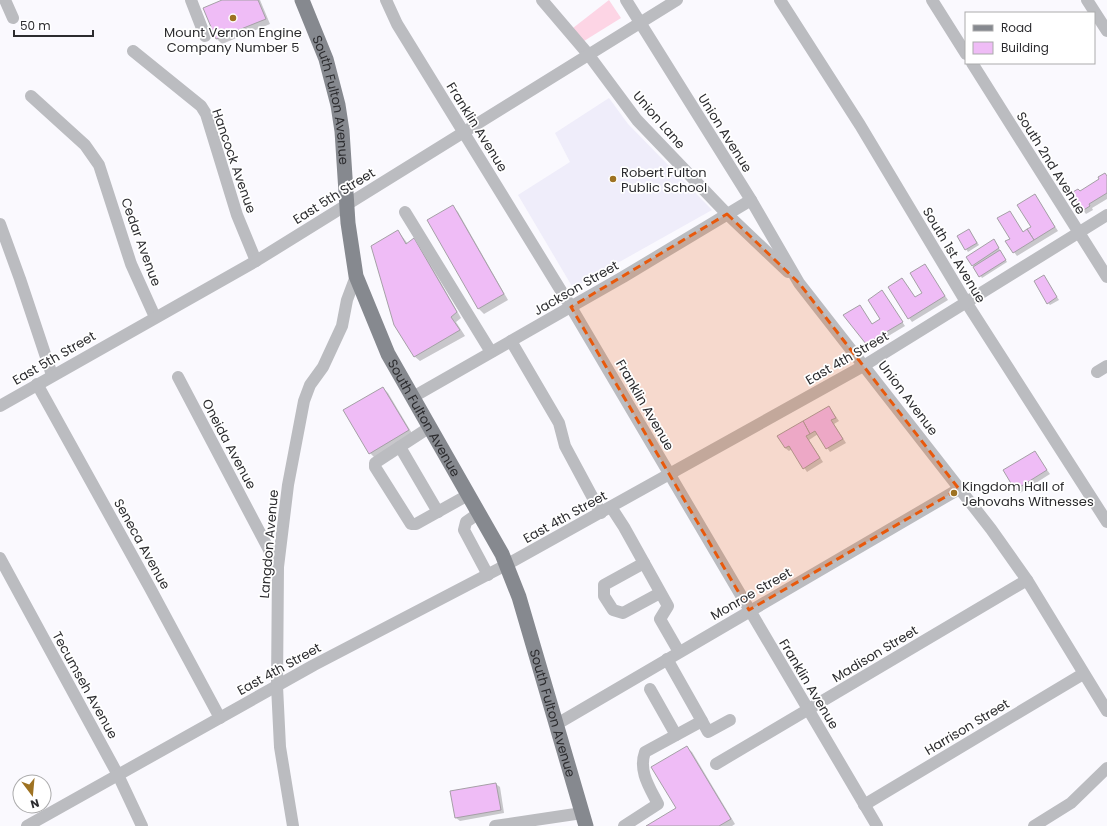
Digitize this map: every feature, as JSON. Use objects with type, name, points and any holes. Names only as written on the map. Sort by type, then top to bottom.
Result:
[{"type":"main road","name":"South Fulton Avenue","points":[[302,0],[317,34],[333,83],[342,131],[348,223],[356,276],[388,354],[502,554],[519,597],[584,819]]},
{"type":"street","points":[[5,0],[13,18]]},
{"type":"street","points":[[191,0],[205,36]]},
{"type":"street","name":"Franklin Avenue","points":[[386,0],[397,24],[571,307],[877,826]]},
{"type":"street","name":"Union Lane","points":[[542,0],[588,54],[637,120],[727,214],[799,283]]},
{"type":"street","name":"Union Avenue","points":[[626,0],[751,200],[799,283],[865,365],[1027,580],[1107,711]]},
{"type":"street","name":"East 5th Street","points":[[0,406],[154,317],[256,261],[677,0]]},
{"type":"street","name":"South 1st Avenue","points":[[780,0],[860,125],[966,302],[1107,522]]},
{"type":"street","points":[[932,0],[965,52]]},
{"type":"street","points":[[1087,0],[1094,12]]},
{"type":"street","points":[[1095,13],[1107,32]]},
{"type":"street","name":"Hancock Avenue","points":[[133,51],[201,106],[206,114],[237,215],[256,261]]},
{"type":"street","name":"South 2nd Avenue","points":[[973,64],[1107,277]]},
{"type":"street","name":"Cedar Avenue","points":[[31,96],[85,145],[99,165],[131,264],[154,317]]},
{"type":"street","name":"Jackson Street","points":[[413,397],[571,307],[751,200]]},
{"type":"street","points":[[405,212],[491,352]]},
{"type":"street","name":"East 4th Street","points":[[27,826],[277,686],[506,566],[865,365],[1107,215]]},
{"type":"street","points":[[0,224],[52,375]]},
{"type":"street","name":"Langdon Avenue","points":[[293,826],[280,747],[277,686],[278,567],[288,486],[304,401],[310,385],[323,367],[342,326],[347,300],[356,276]]},
{"type":"street","points":[[511,341],[559,423],[565,446],[606,510],[644,563],[668,606],[660,619],[679,652]]},
{"type":"street","name":"Oneida Avenue","points":[[178,377],[278,567]]},
{"type":"street","name":"Seneca Avenue","points":[[37,384],[220,718]]},
{"type":"street","points":[[430,427],[375,463],[375,467],[411,524],[416,524],[468,495]]},
{"type":"street","points":[[400,447],[438,512]]},
{"type":"street","name":"Monroe Street","points":[[557,724],[749,610],[959,489]]},
{"type":"street","points":[[479,513],[466,522],[464,530],[488,575]]},
{"type":"street","name":"Tecumseh Avenue","points":[[0,558],[118,775],[142,826]]},
{"type":"street","points":[[644,563],[604,585],[604,596],[613,610],[623,613],[660,593]]},
{"type":"street","name":"Madison Street","points":[[716,764],[1027,580]]},
{"type":"street","points":[[667,659],[708,732],[730,720]]},
{"type":"street","name":"Harrison Street","points":[[864,805],[1084,674]]},
{"type":"street","points":[[650,689],[676,735]]},
{"type":"street","points":[[624,826],[658,804],[645,779],[643,757],[645,752],[702,721]]},
{"type":"street","points":[[1034,826],[1070,803],[1107,768]]},
{"type":"street","points":[[495,826],[584,819]]},
{"type":"highlighted area","points":[[727,214],[799,283],[959,489],[749,610],[571,307]]},
{"type":"shaded area","points":[[609,0],[621,18],[584,41],[573,28]]},
{"type":"shaded area","name":"Robert Fulton Public School","points":[[609,98],[628,124],[712,210],[573,288],[518,195],[570,162],[555,133]]},
{"type":"building","points":[[222,0],[258,0],[266,19],[216,39],[203,8]]},
{"type":"building","points":[[1105,173],[1107,176],[1107,193],[1089,204],[1090,206],[1082,211],[1071,193],[1078,189],[1080,191],[1099,179],[1098,177]]},
{"type":"building","points":[[1035,194],[1055,227],[1034,240],[1027,229],[1031,227],[1017,205]]},
{"type":"building","points":[[453,205],[504,294],[478,309],[427,220]]},
{"type":"building","points":[[1010,211],[1023,232],[1027,229],[1034,240],[1013,253],[1005,241],[1010,239],[997,218]]},
{"type":"building","points":[[969,229],[977,243],[965,250],[957,236]]},
{"type":"building","points":[[398,230],[406,244],[414,238],[457,312],[451,317],[460,330],[414,357],[394,325],[371,246]]},
{"type":"building","points":[[994,239],[999,248],[972,266],[966,257]]},
{"type":"building","points":[[1000,250],[1006,260],[979,277],[973,267]]},
{"type":"building","points":[[925,264],[945,296],[908,319],[888,287],[902,278],[915,297],[922,293],[910,273]]},
{"type":"building","points":[[1044,275],[1057,297],[1047,304],[1034,281]]},
{"type":"building","points":[[882,290],[903,322],[866,344],[843,315],[860,305],[872,324],[880,319],[868,300]]},
{"type":"building","points":[[383,387],[409,430],[369,454],[343,410]]},
{"type":"building","points":[[829,406],[836,418],[831,420],[843,439],[826,449],[815,431],[810,434],[803,421]]},
{"type":"building","points":[[803,421],[810,434],[806,436],[820,458],[803,469],[789,446],[785,448],[777,436]]},
{"type":"building","points":[[1035,451],[1047,470],[1015,490],[1003,470]]},
{"type":"building","points":[[687,746],[731,819],[719,826],[646,826],[676,808],[651,767]]},
{"type":"building","points":[[496,783],[501,810],[455,818],[450,791]]},
{"type":"place","name":"Mount Vernon Engine Company Number 5","points":[[233,18]]},
{"type":"place","name":"Robert Fulton Public School","points":[[613,179]]},
{"type":"place","name":"Kingdom Hall of Jehovahs Witnesses","points":[[954,493]]}]
